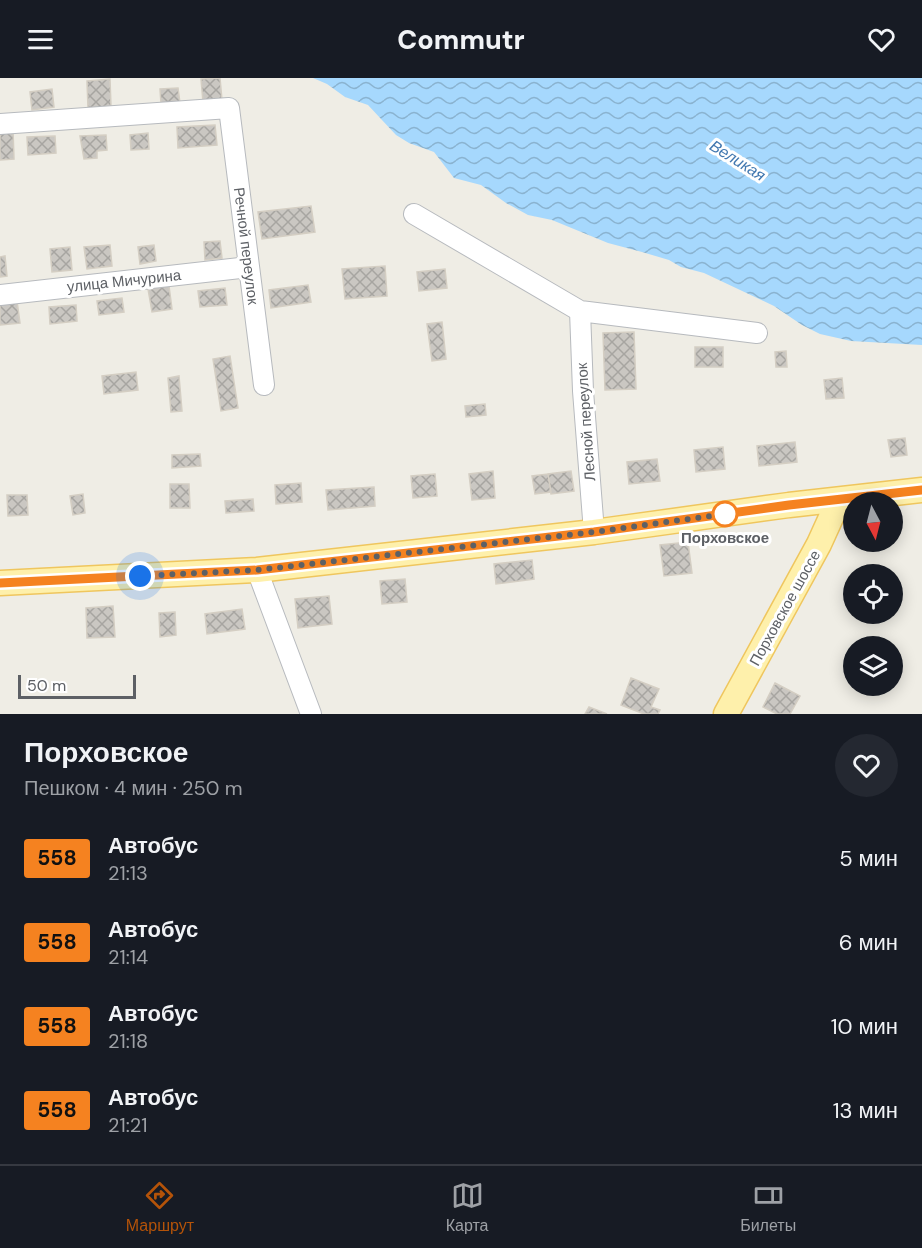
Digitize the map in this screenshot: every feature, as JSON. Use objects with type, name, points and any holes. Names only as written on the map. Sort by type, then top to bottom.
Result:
[{"type":"main road","points":[[0,583],[257,570],[594,532],[922,490]]},
{"type":"main road","name":"Порховское шоссе","points":[[726,714],[819,544],[839,500]]},
{"type":"street","name":"Речной переулок","points":[[0,124],[229,108],[264,384]]},
{"type":"street","points":[[414,214],[580,311],[757,333]]},
{"type":"street","name":"улица Мичурина","points":[[0,295],[249,267]]},
{"type":"street","name":"Лесной переулок","points":[[580,311],[583,391],[594,532]]},
{"type":"street","points":[[257,570],[311,714]]},
{"type":"water","name":"Великая","points":[[313,78],[922,78],[922,345],[851,341],[820,334],[774,306],[704,273],[681,267],[669,260],[608,243],[552,220],[528,215],[481,185],[454,178],[434,152],[409,143],[396,135],[368,105],[345,97],[327,84]]},
{"type":"building","points":[[220,78],[222,100],[203,102],[201,79]]},
{"type":"building","points":[[110,79],[111,106],[88,108],[87,81]]},
{"type":"building","points":[[178,88],[180,103],[161,104],[160,89]]},
{"type":"building","points":[[52,89],[54,107],[32,110],[30,92]]},
{"type":"building","points":[[215,125],[217,145],[178,148],[177,127]]},
{"type":"building","points":[[13,130],[14,159],[0,160],[0,131]]},
{"type":"building","points":[[148,133],[149,149],[131,150],[130,135]]},
{"type":"building","points":[[106,135],[107,150],[97,151],[97,158],[84,159],[80,136]]},
{"type":"building","points":[[55,136],[56,153],[28,155],[27,137]]},
{"type":"building","points":[[311,206],[315,232],[262,239],[258,212]]},
{"type":"building","points":[[220,241],[222,258],[205,260],[204,242]]},
{"type":"building","points":[[110,245],[112,266],[87,269],[84,247]]},
{"type":"building","points":[[154,245],[156,261],[140,264],[138,247]]},
{"type":"building","points":[[70,247],[72,270],[52,272],[50,249]]},
{"type":"building","points":[[5,256],[7,276],[0,277],[0,257]]},
{"type":"building","points":[[385,266],[387,296],[345,299],[342,269]]},
{"type":"building","points":[[445,269],[447,288],[419,291],[417,272]]},
{"type":"building","points":[[308,285],[311,302],[271,308],[269,290]]},
{"type":"building","points":[[169,286],[172,309],[152,312],[148,289]]},
{"type":"building","points":[[225,288],[227,305],[200,307],[198,291]]},
{"type":"building","points":[[122,298],[124,312],[99,315],[97,301]]},
{"type":"building","points":[[17,301],[20,323],[0,325],[0,303]]},
{"type":"building","points":[[76,305],[77,321],[50,324],[49,307]]},
{"type":"building","points":[[442,322],[446,359],[432,361],[427,324]]},
{"type":"building","points":[[634,332],[636,389],[605,390],[603,333]]},
{"type":"building","points":[[695,347],[723,347],[723,367],[695,367]]},
{"type":"building","points":[[786,351],[787,367],[776,367],[775,352]]},
{"type":"building","points":[[230,356],[238,408],[221,411],[213,359]]},
{"type":"building","points":[[136,372],[138,390],[104,394],[102,376]]},
{"type":"building","points":[[179,376],[182,411],[171,412],[168,378]]},
{"type":"building","points":[[842,378],[844,398],[826,399],[824,380]]},
{"type":"building","points":[[485,404],[486,415],[466,417],[465,406]]},
{"type":"building","points":[[905,438],[907,455],[891,457],[888,440]]},
{"type":"building","points":[[795,442],[797,462],[759,466],[757,446]]},
{"type":"building","points":[[723,447],[725,469],[696,472],[694,450]]},
{"type":"building","points":[[200,454],[201,466],[172,468],[172,455]]},
{"type":"building","points":[[657,459],[660,481],[629,484],[627,462]]},
{"type":"building","points":[[493,471],[495,498],[472,500],[469,474]]},
{"type":"building","points":[[571,471],[574,491],[551,494],[548,474]]},
{"type":"building","points":[[435,474],[437,496],[413,498],[411,476]]},
{"type":"building","points":[[548,474],[551,492],[535,494],[532,476]]},
{"type":"building","points":[[301,483],[302,502],[276,504],[275,485]]},
{"type":"building","points":[[170,484],[189,484],[190,508],[170,508]]},
{"type":"building","points":[[374,487],[375,506],[328,510],[326,490]]},
{"type":"building","points":[[83,494],[85,513],[73,515],[70,496]]},
{"type":"building","points":[[7,495],[27,495],[28,515],[8,516]]},
{"type":"building","points":[[253,499],[254,511],[226,513],[225,501]]},
{"type":"building","points":[[688,542],[692,573],[664,576],[660,545]]},
{"type":"building","points":[[532,560],[534,579],[496,584],[494,564]]},
{"type":"building","points":[[405,579],[407,602],[382,604],[380,581]]},
{"type":"building","points":[[329,596],[332,624],[298,628],[295,599]]},
{"type":"building","points":[[113,606],[115,637],[87,638],[86,608]]},
{"type":"building","points":[[242,609],[245,629],[207,634],[205,614]]},
{"type":"building","points":[[175,612],[176,635],[160,637],[159,613]]},
{"type":"building","points":[[631,678],[659,689],[651,707],[660,710],[658,714],[644,714],[621,705]]},
{"type":"building","points":[[775,683],[800,696],[790,714],[777,714],[763,707]]},
{"type":"building","points":[[589,707],[607,714],[585,714]]},
{"type":"bus line","name":"558","points":[[0,583],[257,570],[594,532],[789,505],[922,490]]},
{"type":"place","name":"Порховское","points":[[725,514]]},
{"type":"route","points":[[140,576],[257,570],[594,532],[725,514]]}]
